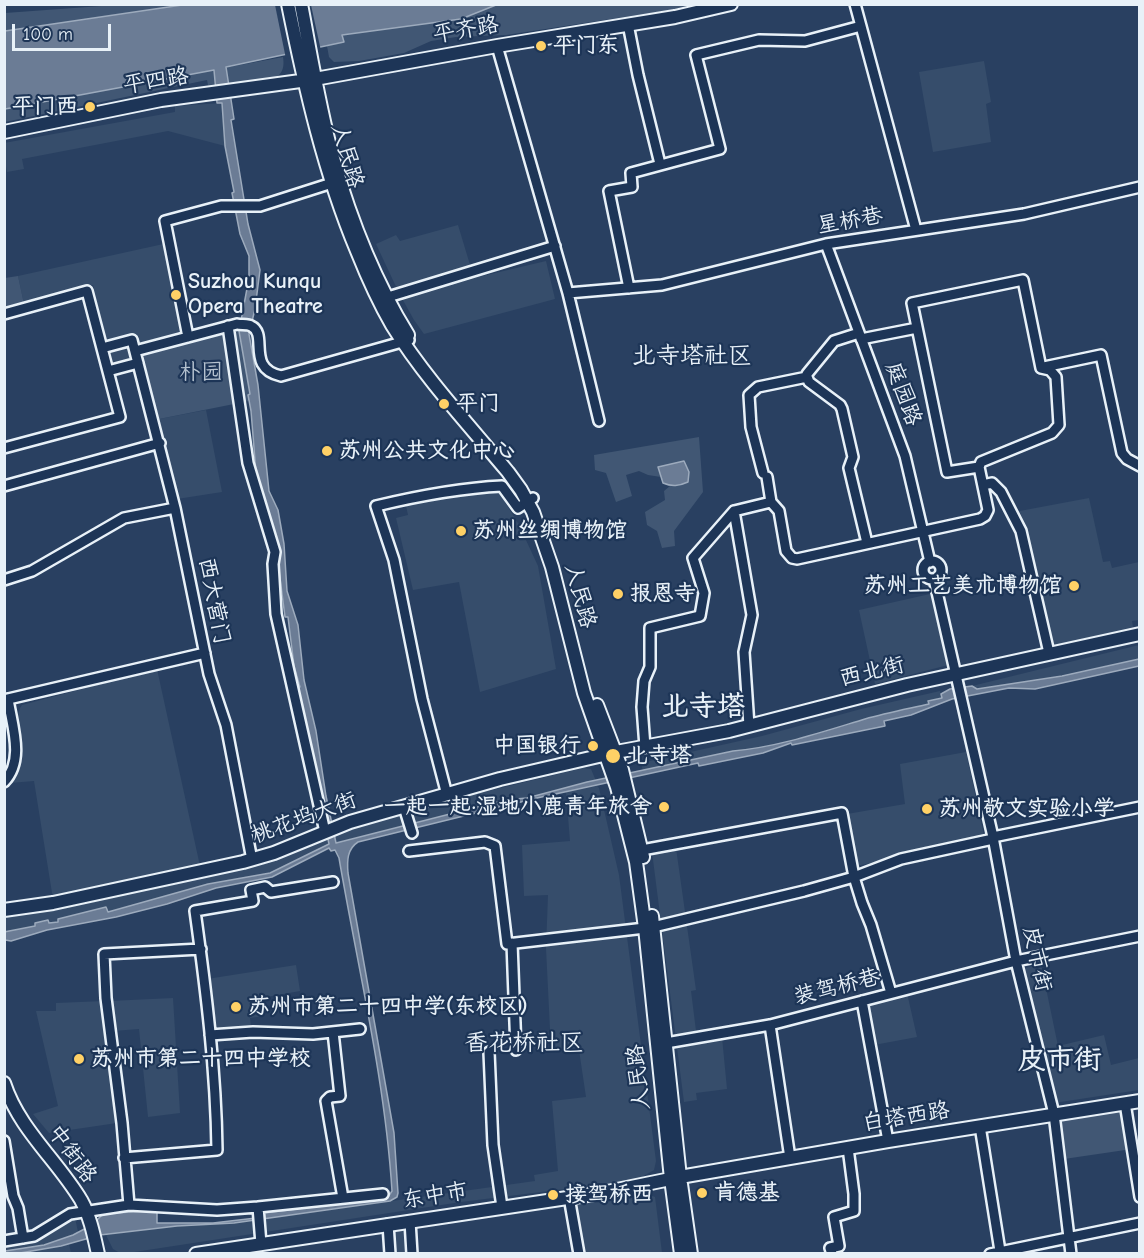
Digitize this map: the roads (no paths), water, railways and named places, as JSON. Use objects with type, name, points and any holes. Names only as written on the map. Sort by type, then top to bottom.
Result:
[{"type":"main road","name":"人民路","points":[[288,4],[305,59],[332,183],[365,271],[383,308],[435,385],[530,500],[553,547],[588,679],[642,850],[675,1178],[691,1254]]},
{"type":"main road","name":"人民路","points":[[301,4],[305,59]]},
{"type":"main road","name":"平齐路","points":[[310,80],[675,17],[730,4]]},
{"type":"main road","name":"人民路","points":[[310,80],[340,180],[359,233],[407,341]]},
{"type":"main road","name":"平四路","points":[[4,132],[161,100],[310,80]]},
{"type":"main road","name":"西北街","points":[[611,754],[749,726],[831,703],[957,680],[1049,653],[1140,634]]},
{"type":"main road","name":"桃花坞大街","points":[[4,910],[54,903],[252,860],[329,831],[404,807],[500,779],[611,754]]},
{"type":"main road","name":"人民路","points":[[622,786],[649,928],[666,1043],[681,1254]]},
{"type":"main road","name":"中街路","points":[[4,1083],[12,1102],[38,1144],[64,1175],[88,1216],[97,1247]]},
{"type":"main road","name":"白塔西路","points":[[675,1178],[1140,1101]]},
{"type":"main road","name":"东中市","points":[[196,1254],[267,1247],[388,1224],[624,1189],[675,1178]]},
{"type":"street","points":[[855,4],[916,230]]},
{"type":"street","points":[[628,24],[660,164]]},
{"type":"street","points":[[629,288],[609,191],[632,187],[631,173],[720,149],[696,55],[759,40],[806,41],[861,26]]},
{"type":"street","points":[[497,46],[568,293],[599,421]]},
{"type":"street","points":[[188,337],[165,221],[221,207],[260,206],[332,183]]},
{"type":"street","name":"星桥巷","points":[[568,293],[662,285],[826,244],[1024,214],[1140,187]]},
{"type":"street","name":"庭园路","points":[[826,244],[905,456],[930,562],[937,563],[940,568],[939,575],[934,579],[957,680]]},
{"type":"street","points":[[388,297],[555,246]]},
{"type":"street","points":[[1023,280],[1041,368],[1050,370],[1056,378],[1060,422],[1057,429],[985,459],[979,467],[947,472],[912,303],[1023,280]]},
{"type":"street","points":[[4,314],[87,291],[120,417],[4,448]]},
{"type":"street","points":[[233,325],[248,463],[274,552],[276,614],[329,831]]},
{"type":"street","points":[[102,348],[132,340],[135,351],[233,325],[252,326],[256,331],[261,364],[269,373],[281,376],[407,341]]},
{"type":"street","points":[[867,543],[849,468],[853,457],[842,409],[840,405],[809,382],[807,374],[834,342],[917,328]]},
{"type":"street","name":"西大营门","points":[[135,351],[176,508],[209,674],[226,725],[252,860]]},
{"type":"street","points":[[1041,368],[1101,355],[1122,453],[1127,459],[1140,466]]},
{"type":"street","points":[[108,371],[138,363]]},
{"type":"street","points":[[807,378],[758,387],[749,395],[751,427],[771,502],[779,511],[786,551],[792,558],[983,518],[988,510],[979,467]]},
{"type":"street","points":[[4,486],[160,443]]},
{"type":"street","points":[[983,486],[992,483],[1001,492],[1021,531],[1049,653]]},
{"type":"street","points":[[447,795],[422,699],[394,560],[376,506],[424,494],[502,486],[518,508],[530,500]]},
{"type":"street","points":[[645,747],[642,707],[644,681],[650,667],[650,628],[700,615],[704,593],[693,558],[734,511],[771,502]]},
{"type":"street","points":[[4,580],[32,571],[123,518],[176,508]]},
{"type":"street","points":[[734,511],[752,615],[744,651],[749,726]]},
{"type":"street","points":[[4,782],[15,765],[16,753],[6,700],[205,653]]},
{"type":"street","name":"皮市街","points":[[957,680],[993,838],[1016,961],[1054,1114],[1071,1254]]},
{"type":"street","points":[[404,807],[412,833]]},
{"type":"street","points":[[409,851],[485,842],[495,846],[507,944],[649,928],[854,877],[901,859],[1140,807]]},
{"type":"street","points":[[642,850],[842,813],[854,877],[891,993]]},
{"type":"street","points":[[124,1158],[217,1150],[210,1035],[195,911],[253,901],[251,890],[265,887],[271,892],[333,882]]},
{"type":"street","name":"装驾桥巷","points":[[666,1043],[770,1024],[1016,961],[1140,936]]},
{"type":"street","points":[[512,943],[516,1050]]},
{"type":"street","points":[[129,1205],[122,1123],[106,998],[104,954],[201,949]]},
{"type":"street","points":[[862,1001],[888,1141]]},
{"type":"street","points":[[770,1024],[790,1158]]},
{"type":"street","points":[[210,1035],[253,1032],[302,1034],[360,1029]]},
{"type":"street","points":[[333,1032],[340,1096],[330,1097],[326,1101],[343,1198]]},
{"type":"street","points":[[489,1052],[493,1145],[502,1207]]},
{"type":"street","points":[[1125,1103],[1140,1197]]},
{"type":"street","points":[[980,1126],[1000,1251]]},
{"type":"street","points":[[4,1140],[13,1196],[18,1208],[23,1238]]},
{"type":"street","points":[[831,1254],[830,1248],[839,1246],[834,1217],[854,1211],[848,1148]]},
{"type":"street","points":[[4,1241],[34,1236],[70,1214],[88,1216],[129,1205],[217,1210],[258,1208],[383,1194]]},
{"type":"street","points":[[569,1197],[579,1254]]},
{"type":"street","points":[[258,1208],[259,1221],[267,1247]]},
{"type":"street","points":[[410,1221],[412,1254]]},
{"type":"street","points":[[990,1254],[1140,1223]]},
{"type":"street","points":[[388,1224],[390,1254]]},
{"type":"place","name":"平门东","points":[[541,46]]},
{"type":"place","name":"平门西","points":[[90,107]]},
{"type":"place","name":"Suzhou Kunqu Opera Theatre","points":[[176,295]]},
{"type":"place","name":"平门","points":[[444,404]]},
{"type":"place","name":"苏州公共文化中心","points":[[327,451]]},
{"type":"place","name":"苏州丝绸博物馆","points":[[461,531]]},
{"type":"place","name":"苏州工艺美术博物馆","points":[[1074,586]]},
{"type":"place","name":"报恩寺","points":[[618,594]]},
{"type":"place","name":"中国银行","points":[[593,746]]},
{"type":"place","name":"北寺塔","points":[[613,756]]},
{"type":"place","name":"一起一起·湿地小鹿青年旅舍","points":[[664,807]]},
{"type":"place","name":"苏州敬文实验小学","points":[[927,809]]},
{"type":"place","name":"苏州市第二十四中学(东校区)","points":[[236,1007]]},
{"type":"place","name":"苏州市第二十四中学校","points":[[79,1059]]},
{"type":"place","name":"肯德基","points":[[702,1193]]},
{"type":"place","name":"接驾桥西","points":[[553,1195]]},
{"type":"district","name":"北寺塔社区","points":[[692,356]]},
{"type":"district","name":"北寺塔","points":[[703,707]]},
{"type":"district","name":"香花桥社区","points":[[524,1043]]},
{"type":"district","name":"皮市街","points":[[1060,1060]]},
{"type":"park label","name":"朴园","points":[[201,373]]}]
